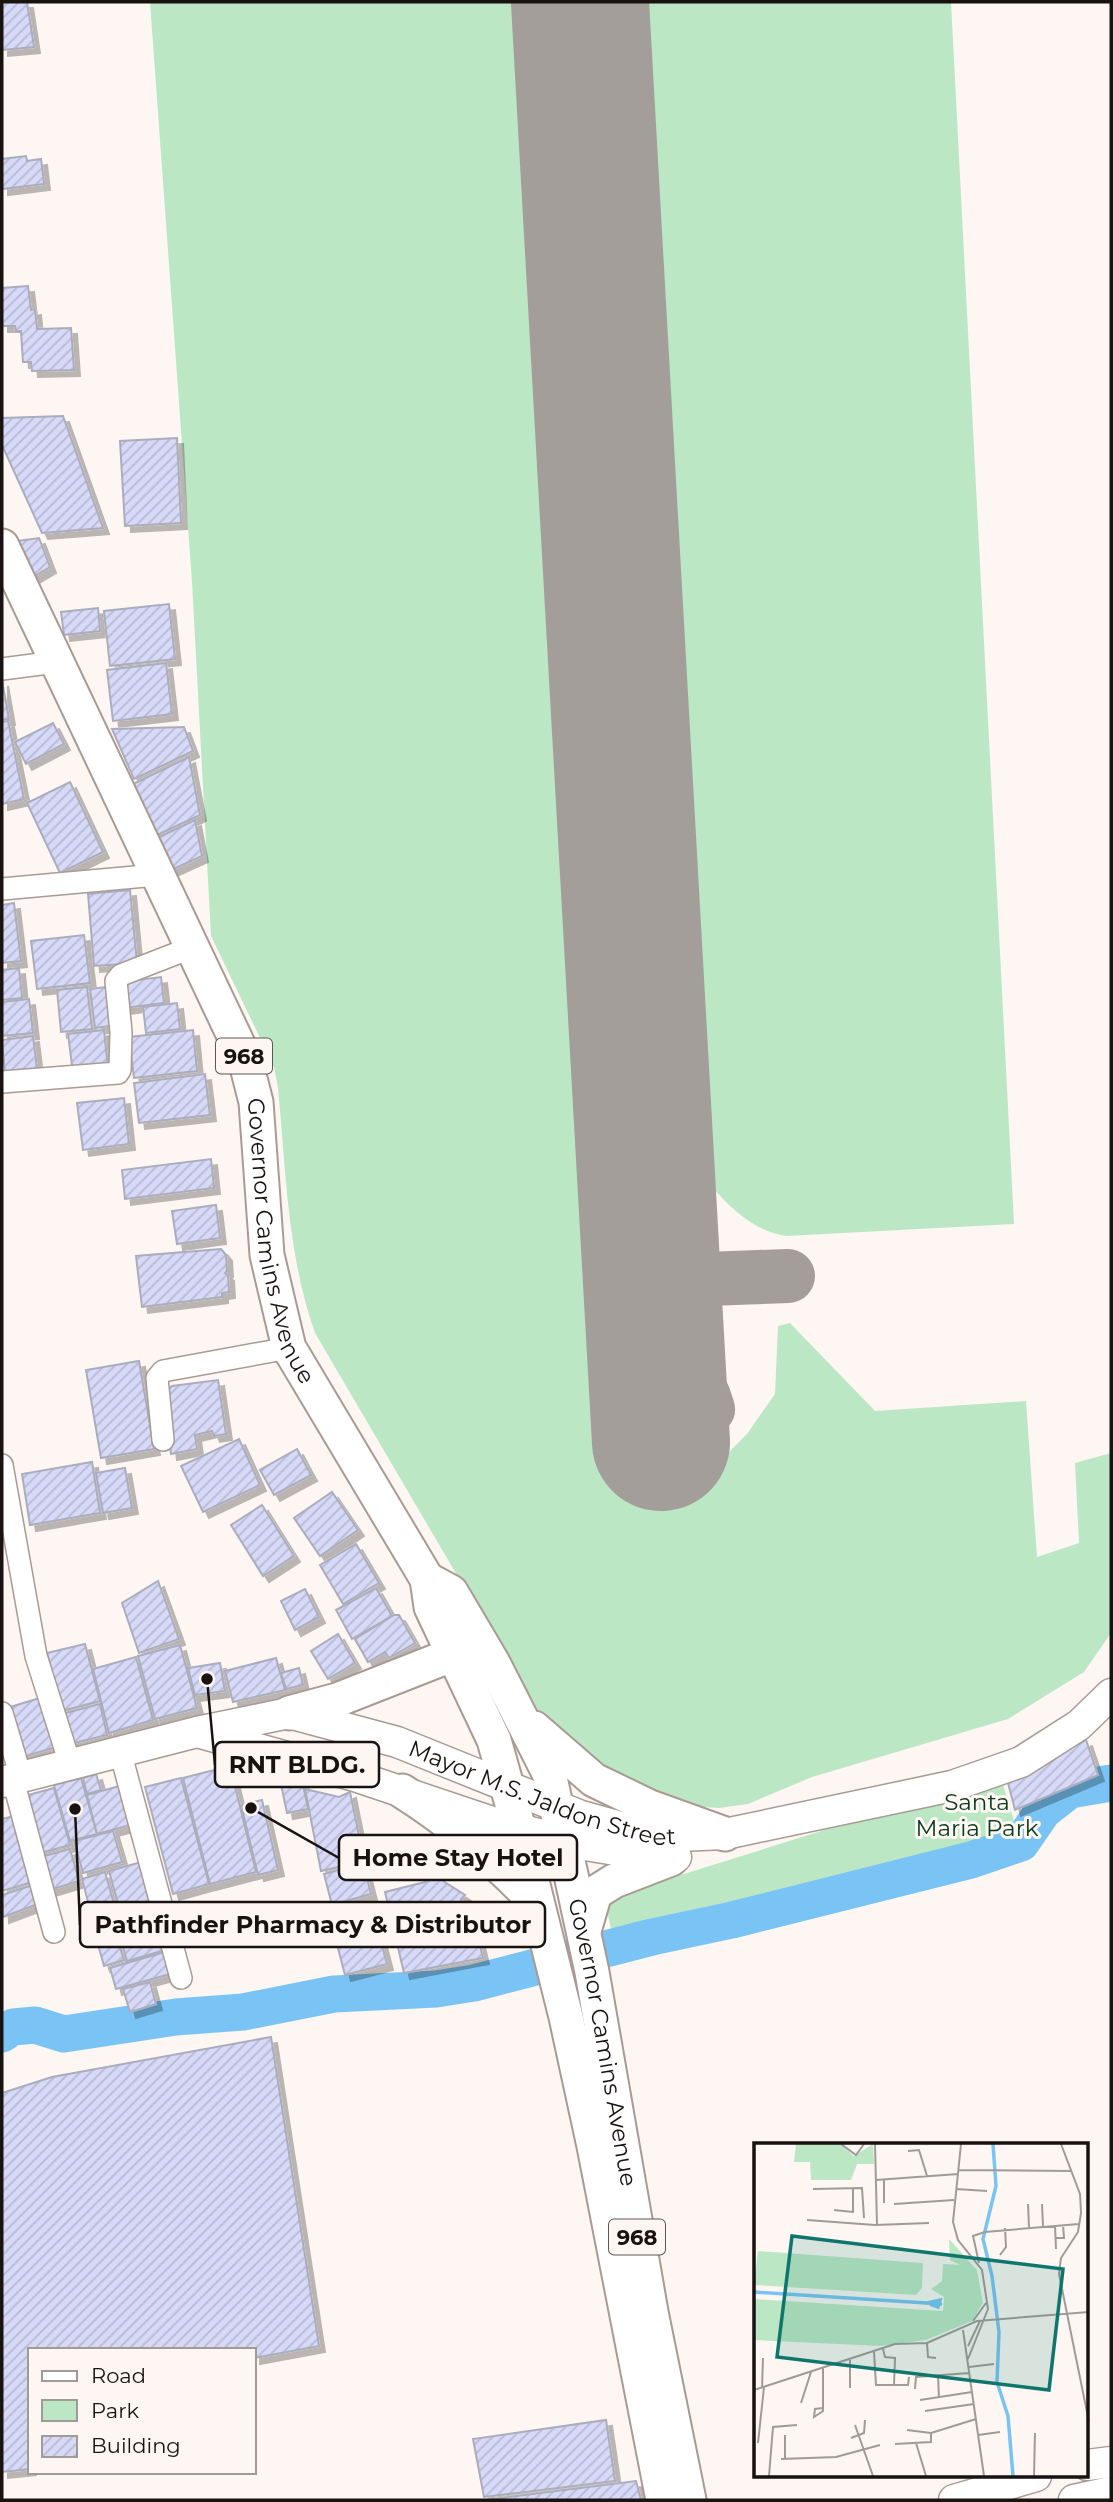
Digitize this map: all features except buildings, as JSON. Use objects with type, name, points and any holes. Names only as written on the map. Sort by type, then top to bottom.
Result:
[{"type":"main road","name":"Governor Camins Avenue","points":[[2,546],[245,1059],[256,1102],[267,1255],[289,1348],[427,1579],[431,1607],[494,1740],[547,1939],[594,2146],[663,2500]]},
{"type":"main road","name":"Governor Camins Avenue","points":[[427,1579],[451,1592],[493,1663],[549,1773],[592,1972],[651,2312],[689,2500]]},
{"type":"main road","points":[[289,1713],[337,1700],[454,1654]]},
{"type":"main road","name":"Mayor M.S. Jaldon Street","points":[[12,1780],[197,1732],[289,1713],[397,1742],[581,1816],[656,1837],[725,1834],[952,1786],[1021,1762],[1079,1725],[1111,1694]]},
{"type":"main road","points":[[520,1716],[594,1780],[650,1807],[725,1834]]},
{"type":"main road","name":"Mayor M.S. Jaldon Street","points":[[197,1732],[402,1791],[501,1825],[564,1840],[671,1860],[725,1834]]},
{"type":"main road","points":[[402,1791],[432,1810],[464,1836],[538,1905]]},
{"type":"main road","points":[[584,1931],[595,1893],[614,1881],[671,1860]]},
{"type":"main road","points":[[1088,2465],[1111,2462]]},
{"type":"main road","points":[[954,2500],[1029,2478]]},
{"type":"main road","points":[[1074,2500],[1111,2492]]},
{"type":"street","points":[[2,669],[56,662]]},
{"type":"street","points":[[2,889],[157,875]]},
{"type":"street","points":[[2,1082],[118,1073],[121,1032],[117,981],[121,975],[193,947]]},
{"type":"street","points":[[163,1440],[157,1378],[163,1371],[289,1348]]},
{"type":"street","points":[[2,1465],[3,1487],[36,1656],[70,1764]]},
{"type":"street","points":[[2,1713],[12,1780],[54,1931]]},
{"type":"street","points":[[1079,1725],[1111,1714]]},
{"type":"street","points":[[120,1751],[181,1978]]},
{"type":"green space","points":[[150,2],[518,2],[602,1454],[729,1452],[747,1434],[775,1394],[778,1326],[790,1323],[875,1411],[1026,1401],[1037,1557],[1079,1543],[1075,1463],[1111,1453],[1111,1633],[1084,1672],[1008,1719],[812,1777],[748,1804],[719,1808],[689,1806],[660,1799],[607,1770],[546,1727],[315,1333],[293,1242],[274,1067],[211,936],[192,582]]},
{"type":"green space","points":[[648,2],[951,2],[1014,1224],[786,1236],[755,1225],[729,1205],[714,1189]]},
{"type":"green space","name":"Santa Maria Park","points":[[1000,1775],[1019,1837],[613,1938],[606,1906],[620,1894]]},
{"type":"waterway","points":[[2,2034],[13,2027],[35,2025],[64,2034],[176,2017],[243,2012],[334,1994],[436,1989],[474,1983],[971,1860],[1021,1843],[1043,1811],[1070,1790],[1111,1783]]},
{"type":"taxiway","points":[[652,1281],[788,1276]]},
{"type":"taxiway","points":[[652,1297],[704,1397],[708,1409],[700,1416],[679,1422],[656,1420],[636,1410],[628,1400],[622,1381],[654,1324]]},
{"type":"runway","points":[[580,2],[661,1442]]},
{"type":"place","name":"RNT BLDG.","points":[[207,1679]]},
{"type":"place","name":"Home Stay Hotel","points":[[251,1808]]},
{"type":"place","name":"Pathfinder Pharmacy & Distributor","points":[[75,1809]]}]
